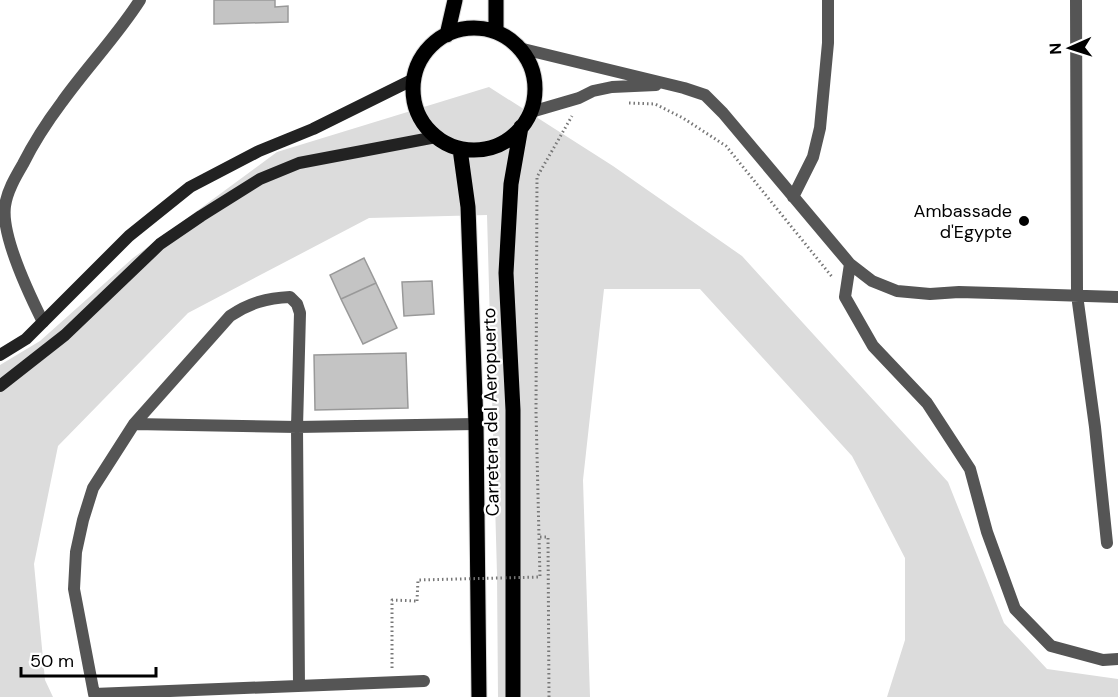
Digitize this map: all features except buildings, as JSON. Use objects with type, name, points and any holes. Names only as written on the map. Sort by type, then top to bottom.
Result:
[{"type":"main road","points":[[447,35],[456,0]]},
{"type":"main road","points":[[496,0],[496,32]]},
{"type":"main road","points":[[471,28],[496,32],[519,48],[527,59],[534,78],[534,99],[531,112],[522,128],[504,142],[494,147],[460,149],[436,137],[418,111],[414,95],[414,79],[418,65],[435,43],[447,35],[471,28]]},
{"type":"main road","points":[[0,356],[26,339],[129,236],[190,187],[259,151],[313,129],[414,79]]},
{"type":"main road","name":"Carretera del Aeropuerto","points":[[513,697],[513,410],[507,263],[511,184],[522,128]]},
{"type":"main road","points":[[0,386],[65,335],[160,244],[260,179],[299,163],[436,137]]},
{"type":"main road","name":"Carretera del Aeropuerto","points":[[460,149],[468,207],[476,424],[480,697]]},
{"type":"street","points":[[43,322],[26,288],[7,232],[5,206],[14,179],[36,139],[62,100],[140,0]]},
{"type":"street","points":[[792,197],[813,157],[820,128],[828,43],[828,0]]},
{"type":"street","points":[[1076,0],[1077,294],[1095,427],[1107,543]]},
{"type":"street","points":[[519,48],[642,77],[705,95],[723,113],[850,264],[872,281],[897,291],[930,294],[958,292],[1118,297]]},
{"type":"street","points":[[531,112],[579,98],[593,91],[612,87],[663,84]]},
{"type":"street","points":[[850,264],[845,297],[873,346],[927,404],[970,469],[987,532],[1015,609],[1051,646],[1104,660],[1118,659]]},
{"type":"street","points":[[299,686],[297,427],[300,313],[297,304],[290,297],[269,298],[242,308],[230,316],[134,424],[93,488],[76,552],[74,589],[94,695],[424,681]]},
{"type":"street","points":[[134,424],[297,427],[476,424]]},
{"type":"path","points":[[626,103],[656,104],[683,118],[726,146],[826,268],[845,297]]},
{"type":"path","points":[[392,682],[392,600],[417,601],[418,580],[540,577],[536,412],[537,177],[572,115],[579,111]]},
{"type":"path","points":[[539,537],[548,537],[549,697]]},
{"type":"shaded area","points":[[489,87],[613,166],[742,256],[948,482],[1004,623],[1047,669],[1118,679],[1118,697],[887,697],[905,640],[905,558],[852,456],[700,289],[604,289],[583,480],[590,697],[498,697],[497,574],[487,215],[369,218],[188,313],[58,446],[34,564],[45,680],[53,697],[0,697],[0,365],[40,341],[133,258],[277,152]]},
{"type":"place","name":"Ambassade d'Egypte","points":[[1024,221]]}]
